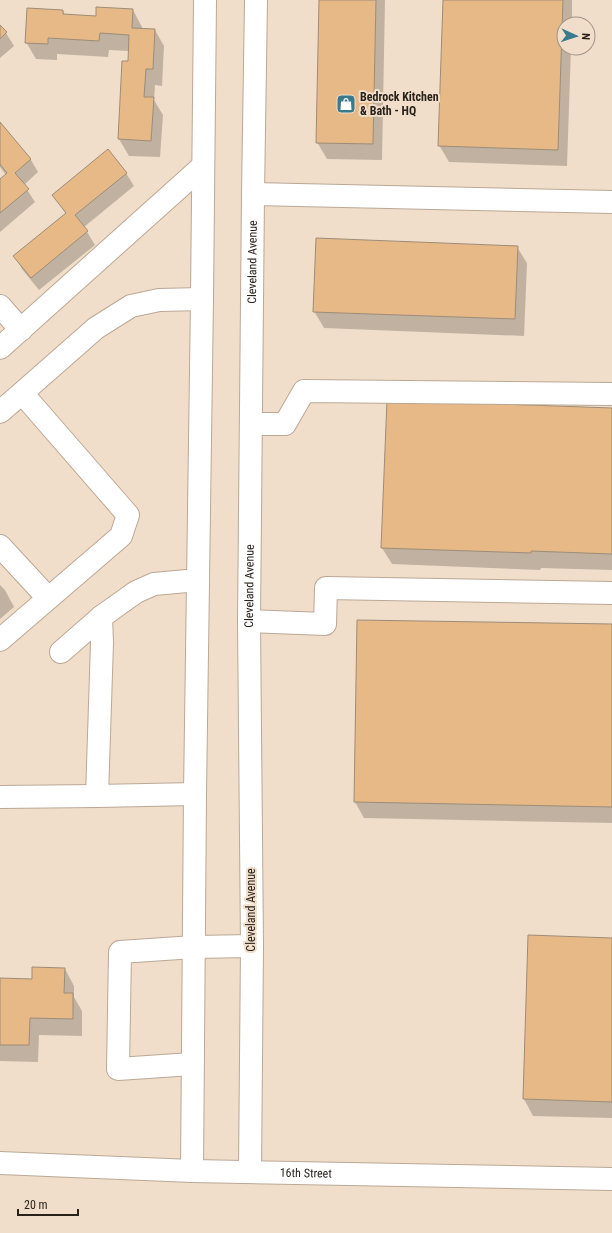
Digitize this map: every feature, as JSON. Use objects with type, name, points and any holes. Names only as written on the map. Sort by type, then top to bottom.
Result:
[{"type":"street","points":[[192,1171],[205,0]]},
{"type":"street","name":"Cleveland Avenue","points":[[250,1172],[252,946],[249,621],[256,0]]},
{"type":"street","points":[[0,348],[204,166]]},
{"type":"street","points":[[253,194],[612,202]]},
{"type":"street","points":[[0,412],[96,328],[131,306],[159,300],[202,299]]},
{"type":"street","points":[[0,306],[21,330]]},
{"type":"street","points":[[251,424],[286,424],[304,391],[612,394]]},
{"type":"street","points":[[0,640],[121,536],[128,515],[22,393]]},
{"type":"street","points":[[0,546],[48,598]]},
{"type":"street","points":[[61,652],[101,617],[136,592],[154,584],[198,580]]},
{"type":"street","points":[[249,621],[325,624],[326,588],[612,592]]},
{"type":"street","points":[[97,796],[102,643],[101,617]]},
{"type":"street","points":[[0,797],[195,794]]},
{"type":"street","points":[[192,1064],[118,1069],[120,952],[194,947],[252,946]]},
{"type":"street","name":"16th Street","points":[[0,1163],[192,1171],[612,1179]]},
{"type":"building","points":[[319,0],[376,0],[373,144],[316,143]]},
{"type":"building","points":[[443,0],[563,0],[562,16],[556,16],[556,56],[561,56],[558,150],[438,146]]},
{"type":"building","points":[[96,7],[133,9],[132,28],[155,29],[153,69],[146,69],[144,97],[154,97],[151,141],[118,139],[122,61],[128,61],[129,35],[100,33],[99,41],[48,38],[48,44],[25,43],[27,8],[63,10],[63,14],[96,16]]},
{"type":"building","points":[[0,25],[7,32],[0,39]]},
{"type":"building","points":[[0,122],[31,159],[15,173],[29,189],[0,213],[0,179],[7,173],[0,164]]},
{"type":"building","points":[[108,149],[127,173],[75,215],[88,231],[31,278],[13,256],[66,213],[52,195]]},
{"type":"building","points":[[316,238],[518,246],[515,319],[313,312]]},
{"type":"building","points":[[387,400],[612,408],[612,554],[381,548]]},
{"type":"building","points":[[357,620],[612,624],[612,807],[354,802]]},
{"type":"building","points":[[528,935],[612,938],[612,1102],[523,1099]]},
{"type":"building","points":[[32,967],[65,968],[64,993],[73,993],[73,1019],[30,1018],[29,1045],[0,1045],[0,978],[32,979]]},
{"type":"place","name":"Bedrock Kitchen & Bath - HQ","points":[[346,104]]}]
